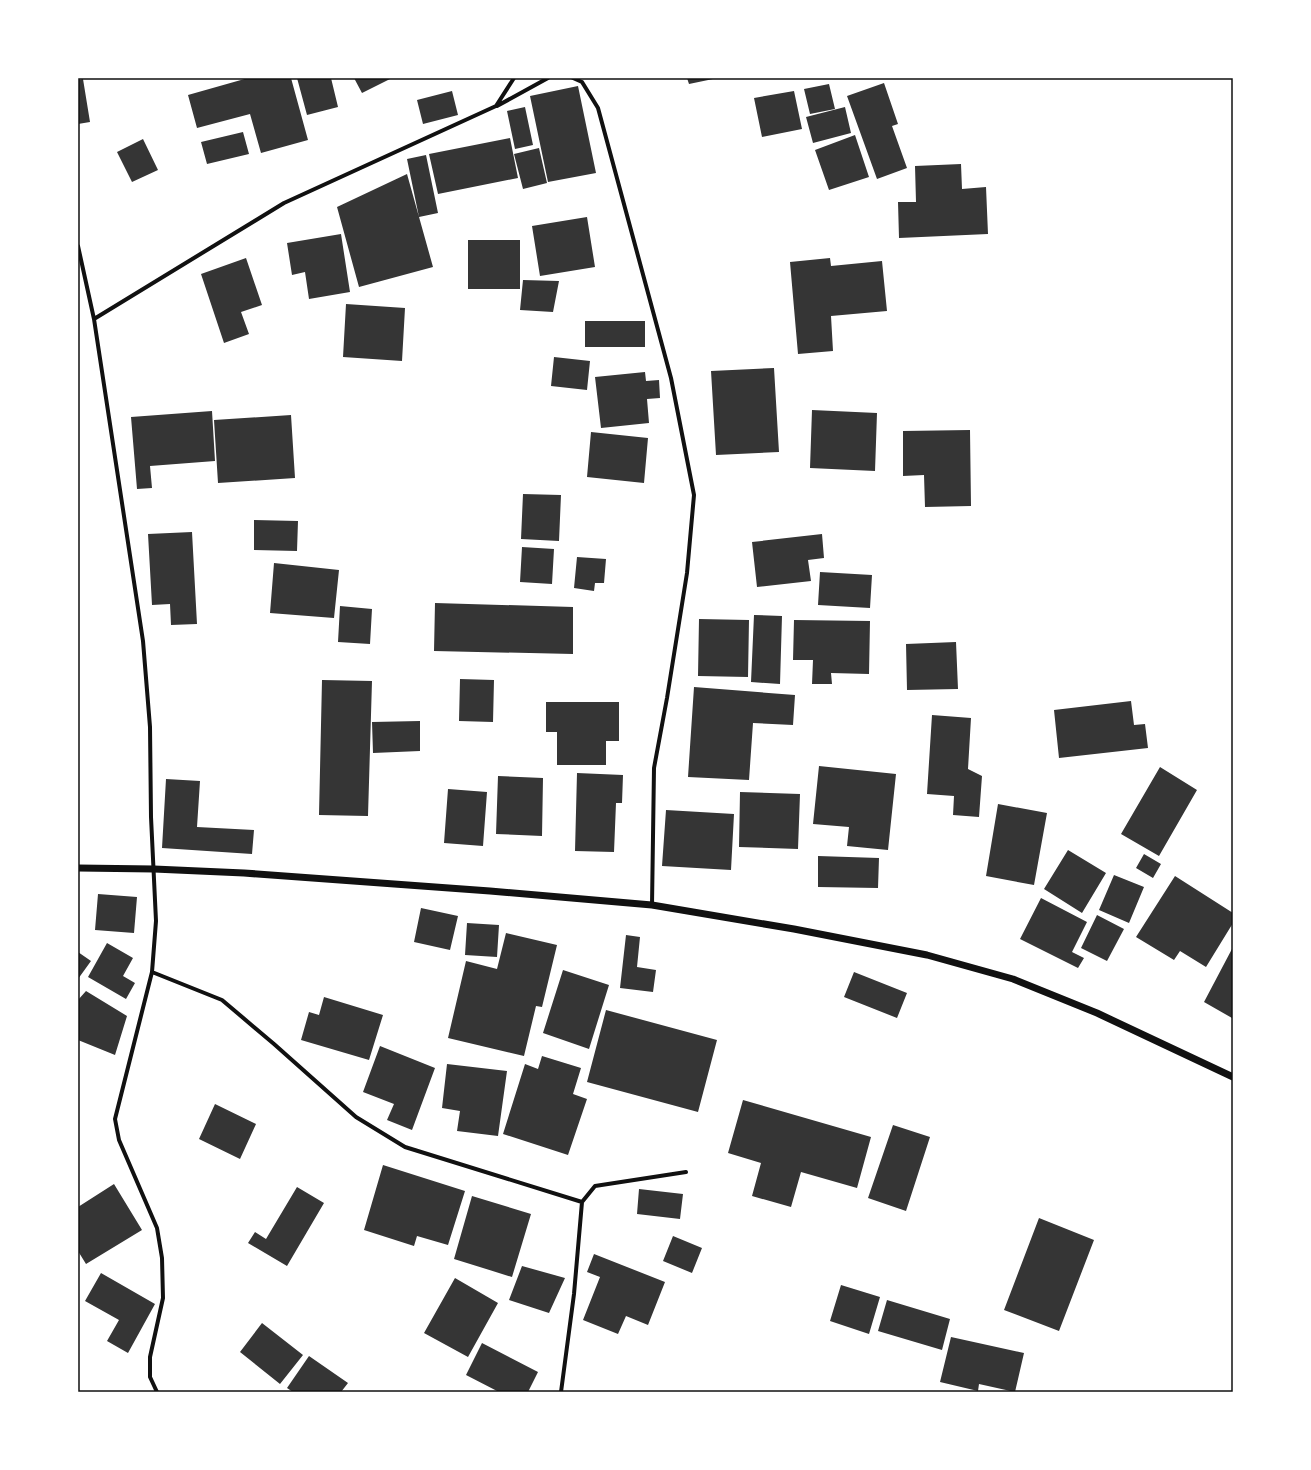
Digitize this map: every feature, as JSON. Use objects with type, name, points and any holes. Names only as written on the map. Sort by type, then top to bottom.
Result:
[{"type":"street","points":[[496,106],[514,78]]},
{"type":"street","points":[[94,319],[284,203],[496,106],[548,78]]},
{"type":"street","points":[[573,78],[582,82],[598,108],[671,378],[694,495],[688,572],[654,768],[652,905]]},
{"type":"street","points":[[78,246],[94,319],[142,641],[150,727],[151,817],[156,922],[152,972],[115,1119],[119,1140],[157,1228],[162,1258],[163,1298],[150,1357],[150,1377],[157,1392]]},
{"type":"street","points":[[78,868],[154,869],[244,873],[475,890],[652,905],[794,928],[919,954],[1013,979],[1097,1013],[1233,1078]]},
{"type":"street","points":[[152,972],[222,1000],[356,1117],[405,1147],[582,1202]]},
{"type":"street","points":[[561,1392],[574,1294],[582,1202],[595,1186],[686,1172]]},
{"type":"building","points":[[248,78],[291,78],[308,140],[261,153],[250,114],[197,128],[188,95]]},
{"type":"building","points":[[297,78],[331,78],[338,107],[307,115]]},
{"type":"building","points":[[354,78],[392,78],[362,93]]},
{"type":"building","points":[[687,78],[713,78],[713,79],[689,84]]},
{"type":"building","points":[[83,79],[90,122],[78,124],[78,80]]},
{"type":"building","points":[[884,83],[898,124],[892,126],[907,168],[877,179],[847,96]]},
{"type":"building","points":[[829,84],[835,109],[810,114],[804,89]]},
{"type":"building","points":[[578,86],[596,173],[548,182],[530,96]]},
{"type":"building","points":[[452,91],[458,115],[423,124],[417,100]]},
{"type":"building","points":[[794,91],[802,129],[762,137],[754,98]]},
{"type":"building","points":[[525,107],[533,145],[515,149],[507,111]]},
{"type":"building","points":[[845,107],[851,133],[813,143],[806,117]]},
{"type":"building","points":[[243,132],[249,154],[207,164],[201,142]]},
{"type":"building","points":[[855,135],[869,177],[829,190],[815,150]]},
{"type":"building","points":[[510,138],[518,178],[438,194],[429,154]]},
{"type":"building","points":[[143,139],[158,170],[132,182],[117,152]]},
{"type":"building","points":[[539,148],[547,183],[523,189],[514,154]]},
{"type":"building","points":[[426,155],[438,213],[419,217],[407,159]]},
{"type":"building","points":[[961,164],[962,189],[986,187],[988,234],[899,238],[898,202],[916,202],[915,166]]},
{"type":"building","points":[[407,174],[433,267],[359,287],[337,207]]},
{"type":"building","points":[[587,217],[595,267],[540,276],[532,226]]},
{"type":"building","points":[[341,234],[350,292],[309,299],[305,272],[292,275],[287,243]]},
{"type":"building","points":[[468,240],[520,240],[520,289],[468,289]]},
{"type":"building","points":[[246,258],[262,305],[241,312],[249,334],[224,343],[201,274]]},
{"type":"building","points":[[830,258],[831,266],[882,261],[887,311],[831,316],[833,351],[798,354],[790,262]]},
{"type":"building","points":[[523,280],[559,281],[553,312],[520,310]]},
{"type":"building","points":[[346,304],[405,308],[402,361],[343,357]]},
{"type":"building","points":[[585,321],[645,321],[645,347],[585,347]]},
{"type":"building","points":[[554,357],[590,361],[587,390],[551,386]]},
{"type":"building","points":[[774,368],[779,452],[716,455],[711,371]]},
{"type":"building","points":[[645,372],[646,381],[659,380],[660,398],[647,399],[649,423],[601,428],[595,377]]},
{"type":"building","points":[[812,410],[877,413],[875,471],[810,468]]},
{"type":"building","points":[[212,411],[215,461],[150,466],[152,488],[137,489],[131,417]]},
{"type":"building","points":[[291,415],[295,478],[218,483],[214,420]]},
{"type":"building","points":[[970,430],[971,506],[925,507],[924,475],[903,476],[903,431]]},
{"type":"building","points":[[591,432],[648,438],[644,483],[587,477]]},
{"type":"building","points":[[523,494],[561,495],[559,541],[521,539]]},
{"type":"building","points":[[254,520],[298,521],[297,551],[254,550]]},
{"type":"building","points":[[192,532],[197,624],[171,625],[170,604],[152,605],[148,534]]},
{"type":"building","points":[[822,534],[824,558],[808,560],[811,581],[757,587],[752,542]]},
{"type":"building","points":[[522,547],[554,549],[552,584],[520,582]]},
{"type":"building","points":[[577,557],[606,559],[604,583],[595,583],[594,591],[574,588]]},
{"type":"building","points":[[274,563],[339,570],[334,618],[270,613]]},
{"type":"building","points":[[820,572],[872,575],[870,608],[818,605]]},
{"type":"building","points":[[435,603],[573,607],[573,654],[434,651]]},
{"type":"building","points":[[340,606],[372,609],[370,644],[338,642]]},
{"type":"building","points":[[754,615],[782,616],[780,684],[751,682]]},
{"type":"building","points":[[699,619],[749,620],[748,677],[698,676]]},
{"type":"building","points":[[794,620],[870,621],[869,674],[831,673],[832,684],[812,684],[813,660],[793,660]]},
{"type":"building","points":[[956,642],[958,689],[907,690],[906,644]]},
{"type":"building","points":[[460,679],[494,680],[493,722],[459,721]]},
{"type":"building","points":[[322,680],[372,681],[368,816],[319,815]]},
{"type":"building","points":[[694,687],[795,695],[793,725],[753,723],[749,780],[688,777]]},
{"type":"building","points":[[1131,701],[1134,725],[1145,724],[1148,748],[1059,758],[1054,710]]},
{"type":"building","points":[[546,702],[619,702],[619,741],[606,741],[606,765],[557,765],[557,732],[546,732]]},
{"type":"building","points":[[932,715],[971,718],[968,769],[982,776],[979,817],[953,815],[954,796],[927,794]]},
{"type":"building","points":[[420,721],[420,751],[373,753],[372,722]]},
{"type":"building","points":[[819,766],[896,774],[888,850],[847,846],[849,827],[813,824]]},
{"type":"building","points":[[1160,767],[1197,790],[1159,856],[1121,834]]},
{"type":"building","points":[[577,773],[623,775],[622,803],[616,803],[614,852],[575,851]]},
{"type":"building","points":[[498,776],[543,778],[542,836],[496,834]]},
{"type":"building","points":[[166,779],[200,781],[197,827],[254,830],[252,854],[162,848]]},
{"type":"building","points":[[448,789],[487,792],[483,846],[444,843]]},
{"type":"building","points":[[740,792],[800,794],[798,849],[739,847]]},
{"type":"building","points":[[998,804],[1047,813],[1034,885],[986,876]]},
{"type":"building","points":[[666,810],[734,814],[731,870],[662,866]]},
{"type":"building","points":[[1068,850],[1106,873],[1082,913],[1044,889]]},
{"type":"building","points":[[1144,854],[1161,864],[1153,878],[1136,868]]},
{"type":"building","points":[[818,856],[879,858],[878,888],[818,887]]},
{"type":"building","points":[[1114,875],[1144,887],[1129,923],[1099,910]]},
{"type":"building","points":[[1175,876],[1233,913],[1233,923],[1206,967],[1180,951],[1174,960],[1136,937]]},
{"type":"building","points":[[98,894],[137,897],[134,933],[95,930]]},
{"type":"building","points":[[1041,898],[1087,922],[1072,952],[1084,958],[1078,968],[1020,939]]},
{"type":"building","points":[[421,908],[458,916],[450,950],[414,942]]},
{"type":"building","points":[[1097,915],[1124,929],[1107,961],[1081,948]]},
{"type":"building","points":[[467,923],[499,925],[497,957],[465,955]]},
{"type":"building","points":[[506,933],[557,945],[542,1007],[536,1006],[524,1056],[448,1038],[466,961],[497,969]]},
{"type":"building","points":[[626,935],[640,937],[637,967],[656,970],[653,992],[620,988]]},
{"type":"building","points":[[107,943],[133,958],[123,976],[135,983],[126,999],[88,977]]},
{"type":"building","points":[[1233,947],[1233,1017],[1232,1018],[1204,1002]]},
{"type":"building","points":[[78,952],[91,961],[78,979]]},
{"type":"building","points":[[563,970],[609,985],[589,1049],[543,1033]]},
{"type":"building","points":[[854,972],[907,993],[897,1018],[844,997]]},
{"type":"building","points":[[86,991],[127,1016],[115,1055],[78,1040],[78,1000]]},
{"type":"building","points":[[324,997],[383,1015],[369,1060],[301,1040],[309,1012],[319,1015]]},
{"type":"building","points":[[606,1010],[717,1040],[698,1112],[587,1082]]},
{"type":"building","points":[[380,1046],[435,1068],[412,1130],[387,1120],[394,1104],[363,1092]]},
{"type":"building","points":[[542,1056],[581,1068],[573,1094],[587,1099],[568,1155],[503,1134],[525,1064],[538,1069]]},
{"type":"building","points":[[447,1064],[507,1071],[498,1136],[457,1131],[460,1111],[442,1108]]},
{"type":"building","points":[[743,1100],[871,1137],[857,1188],[801,1172],[791,1207],[752,1196],[761,1163],[728,1153]]},
{"type":"building","points":[[215,1104],[256,1124],[240,1159],[199,1139]]},
{"type":"building","points":[[893,1125],[930,1137],[906,1211],[868,1198]]},
{"type":"building","points":[[383,1165],[465,1191],[448,1245],[417,1236],[414,1246],[364,1230]]},
{"type":"building","points":[[114,1184],[142,1230],[86,1264],[78,1251],[78,1207]]},
{"type":"building","points":[[297,1187],[324,1203],[287,1266],[248,1243],[255,1232],[266,1239]]},
{"type":"building","points":[[639,1189],[683,1194],[680,1219],[637,1214]]},
{"type":"building","points":[[472,1196],[531,1214],[512,1277],[454,1259]]},
{"type":"building","points":[[1039,1218],[1094,1240],[1059,1331],[1004,1310]]},
{"type":"building","points":[[673,1236],[702,1248],[692,1273],[663,1261]]},
{"type":"building","points":[[594,1254],[665,1282],[648,1325],[626,1316],[618,1334],[583,1320],[600,1277],[587,1272]]},
{"type":"building","points":[[522,1266],[565,1278],[549,1313],[509,1300]]},
{"type":"building","points":[[101,1273],[155,1304],[128,1353],[107,1341],[119,1320],[85,1301]]},
{"type":"building","points":[[455,1278],[498,1303],[468,1357],[424,1333]]},
{"type":"building","points":[[841,1285],[880,1297],[869,1334],[830,1321]]},
{"type":"building","points":[[887,1300],[950,1319],[942,1350],[878,1331]]},
{"type":"building","points":[[262,1323],[303,1355],[280,1384],[240,1352]]},
{"type":"building","points":[[951,1337],[1024,1353],[1015,1392],[979,1384],[978,1391],[940,1382]]},
{"type":"building","points":[[482,1343],[538,1372],[528,1392],[499,1392],[466,1375]]},
{"type":"building","points":[[309,1356],[348,1383],[341,1392],[293,1392],[287,1388]]}]
